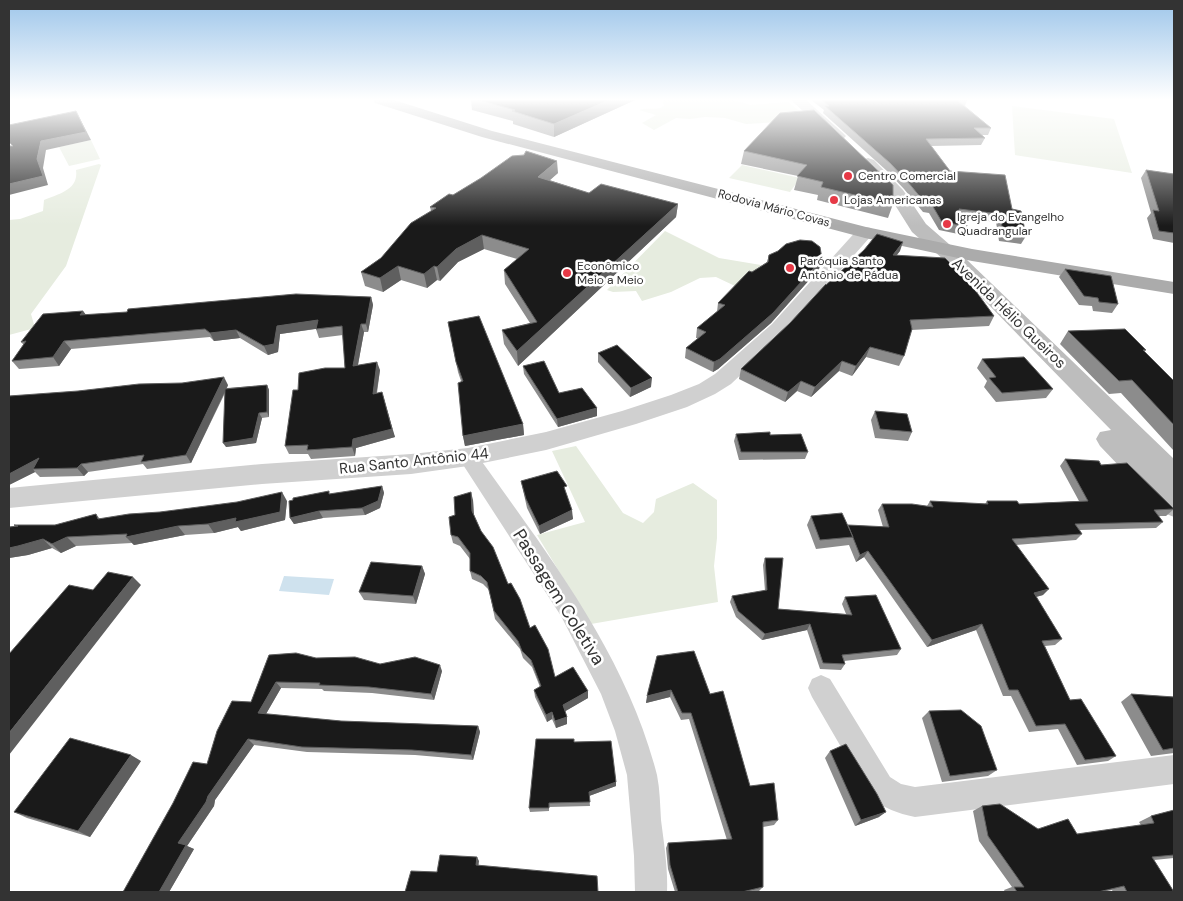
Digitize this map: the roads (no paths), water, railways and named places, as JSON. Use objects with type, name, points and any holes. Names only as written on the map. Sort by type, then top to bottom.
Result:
[{"type":"main road","name":"Rodovia Mário Covas","points":[[517,142],[865,232],[1174,277]]},
{"type":"main road","name":"Rodovia Mário Covas","points":[[552,142],[934,243],[1174,288]]},
{"type":"main road","points":[[845,142],[897,194],[919,228],[934,243]]},
{"type":"main road","name":"Avenida Hélio Gueiros","points":[[934,243],[958,262],[1174,476]]},
{"type":"main road","name":"Avenida Hélio Gueiros","points":[[934,243],[941,260],[1030,356],[1174,505]]},
{"type":"street","name":"Rua Santo Antônio 44","points":[[9,498],[262,474],[468,458],[588,430],[679,401],[707,389],[737,368],[779,328],[865,232]]},
{"type":"street","name":"Passagem Coletiva","points":[[468,458],[566,601],[596,652],[616,694],[631,736],[642,777],[652,871],[651,892]]},
{"type":"street","points":[[821,688],[875,780],[895,798],[915,802],[1174,770]]},
{"type":"water","points":[[284,576],[334,579],[329,595],[279,591]]},
{"type":"place","name":"Centro Comercial","points":[[848,176]]},
{"type":"place","name":"Lojas Americanas","points":[[834,200]]},
{"type":"place","name":"Igreja do Evangelho Quadrangular","points":[[947,224]]},
{"type":"place","name":"Paróquia Santo Antônio de Pádua","points":[[790,268]]},
{"type":"place","name":"Econômico Meio a Meio","points":[[567,273]]}]
